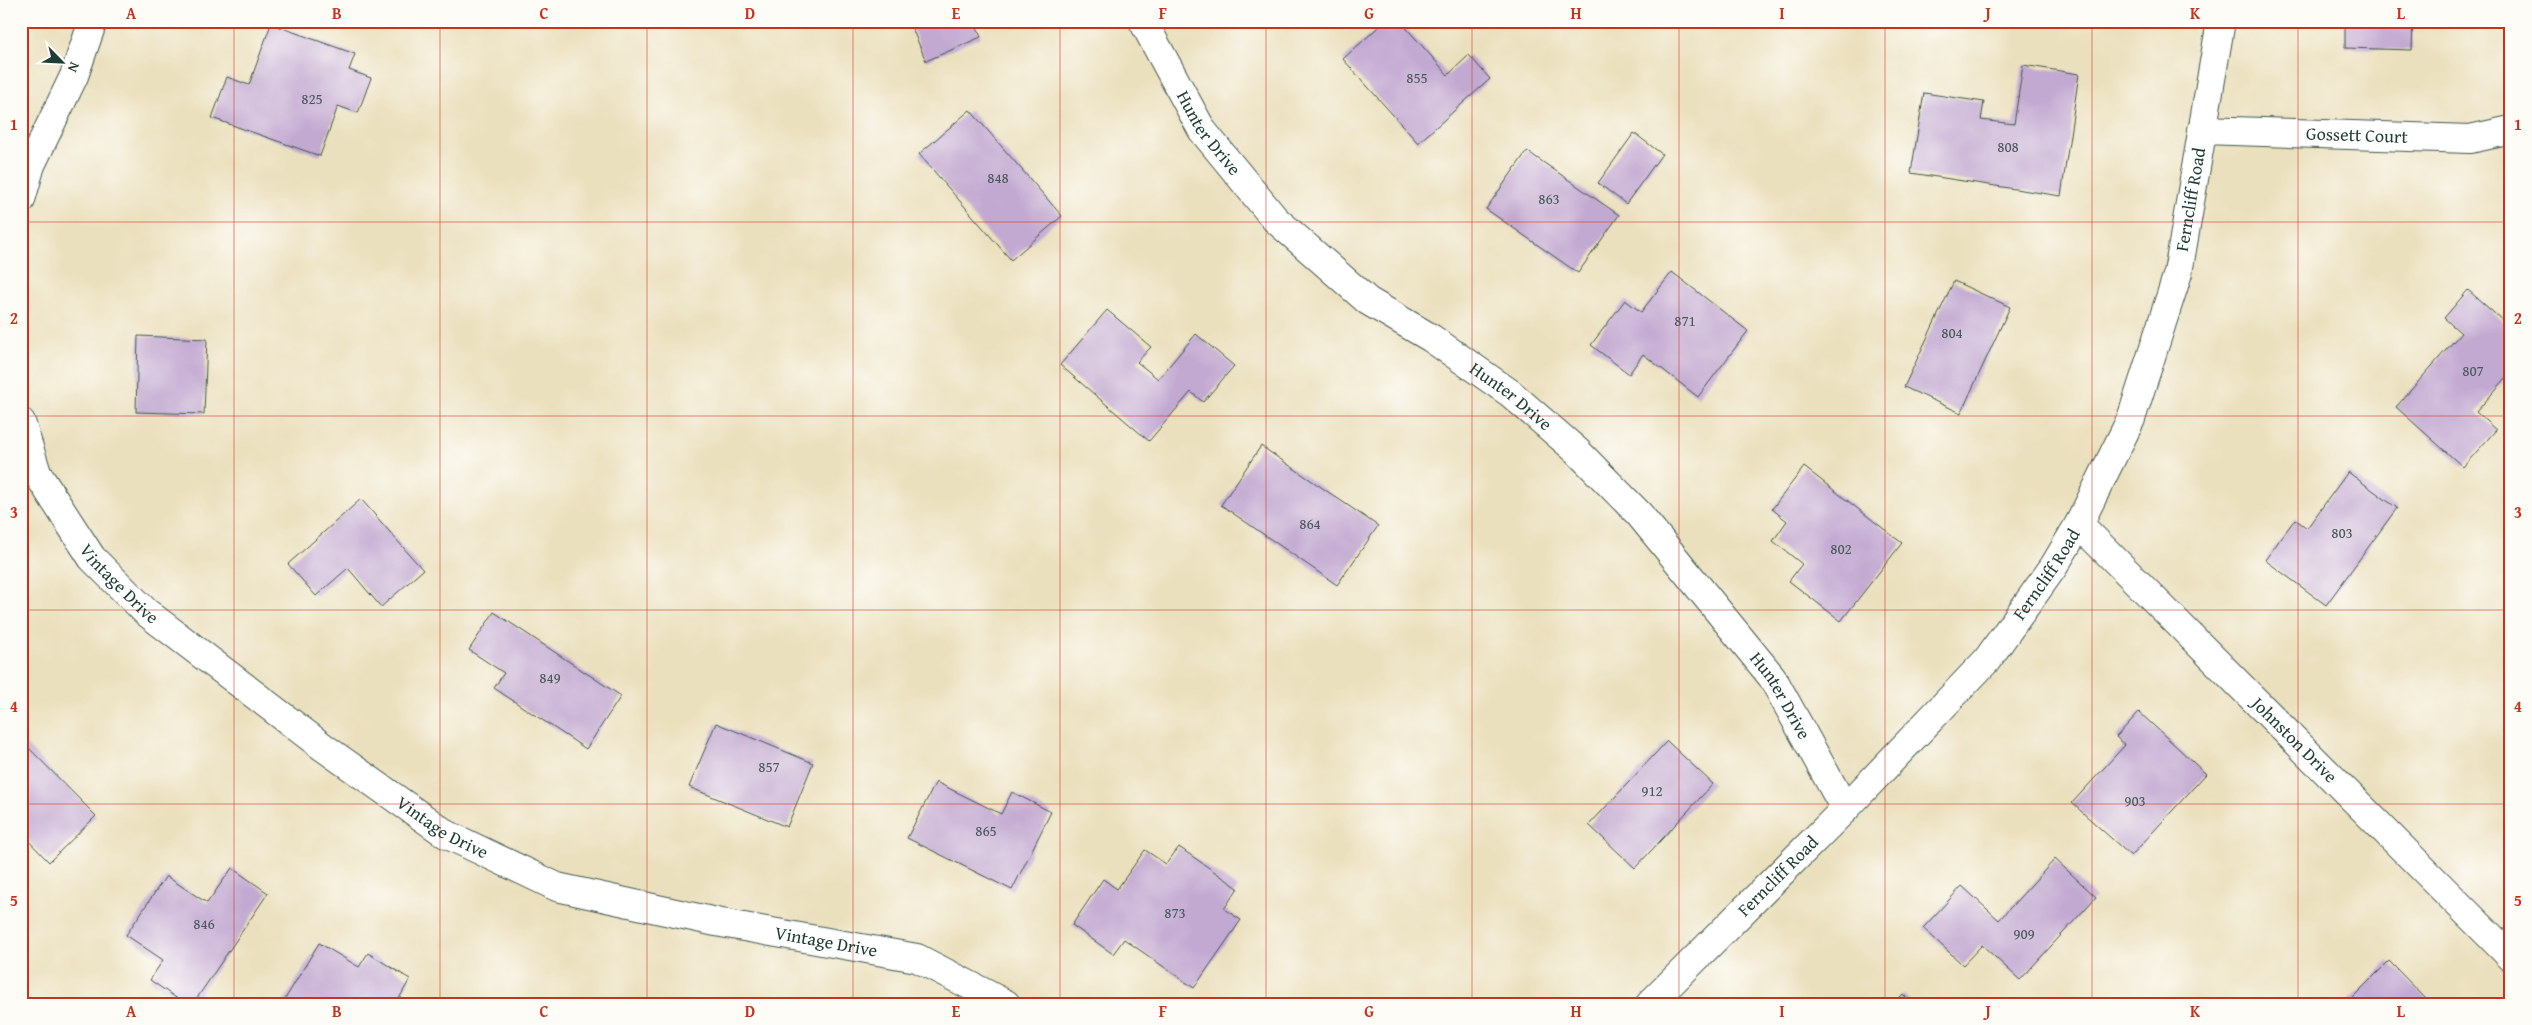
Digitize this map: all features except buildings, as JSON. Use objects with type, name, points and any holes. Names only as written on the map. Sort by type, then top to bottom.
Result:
[{"type":"street","points":[[21,200],[31,165],[74,76],[93,21]]},
{"type":"street","name":"Hunter Drive","points":[[1143,21],[1202,130],[1275,219],[1368,301],[1431,338],[1510,393],[1577,450],[1639,514],[1772,677],[1845,809]]},
{"type":"street","name":"Ferncliff Road","points":[[1650,1004],[1845,809],[1986,660],[2054,566],[2079,524],[2131,419],[2178,273],[2220,21]]},
{"type":"street","name":"Gossett Court","points":[[2202,130],[2470,139],[2511,130]]},
{"type":"street","name":"Vintage Drive","points":[[21,422],[37,473],[87,550],[146,612],[323,747],[446,834],[557,887],[716,922],[917,958],[1006,1004]]},
{"type":"street","name":"Johnston Drive","points":[[2079,524],[2511,957]]}]
